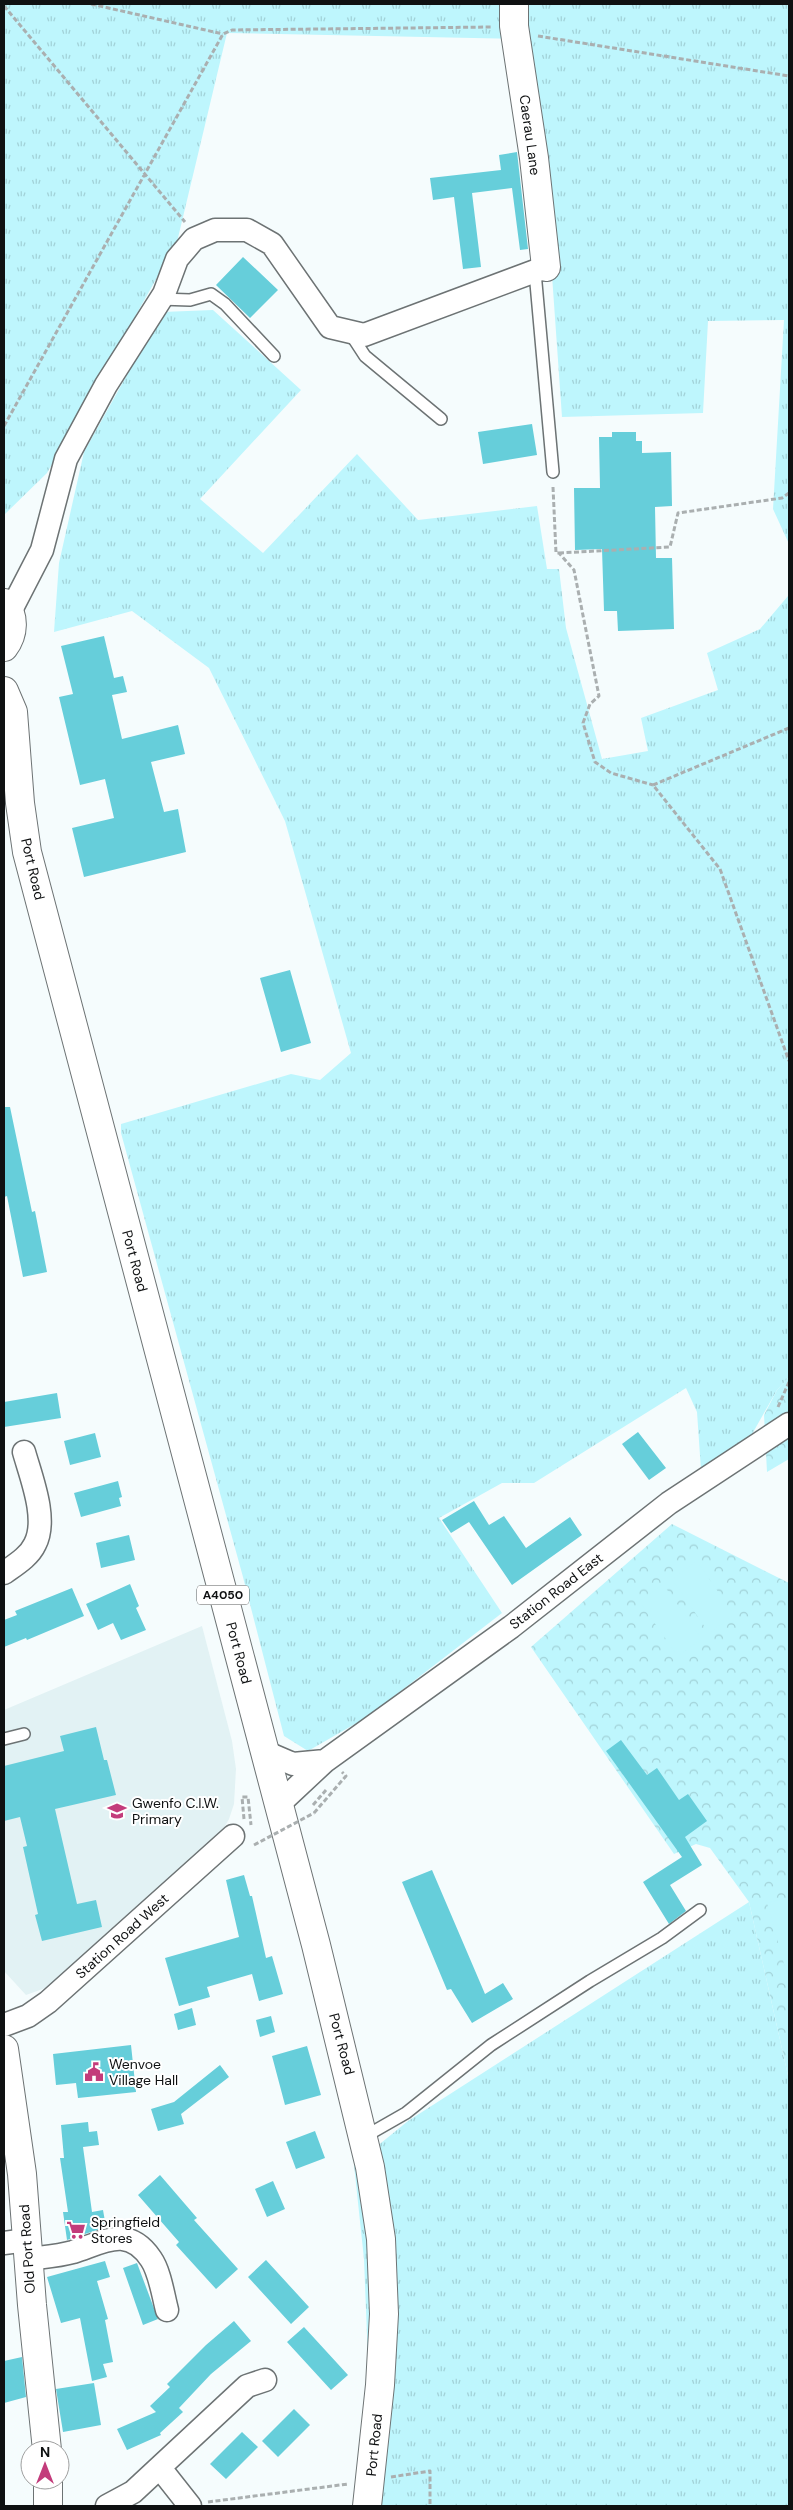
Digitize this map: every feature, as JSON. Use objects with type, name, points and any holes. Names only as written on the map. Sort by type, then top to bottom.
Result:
[{"type":"main road","name":"Caerau Lane","points":[[514,4],[514,26],[534,158],[541,270]]},
{"type":"main road","points":[[4,647],[11,635],[12,624],[7,608]]},
{"type":"main road","name":"Port Road","points":[[4,691],[13,712],[20,803],[27,852],[279,1804],[364,2137],[377,2204],[381,2239],[384,2314],[380,2385],[367,2506]]},
{"type":"main road","name":"Old Port Road","points":[[4,2049],[22,2174],[19,2247],[46,2440]]},
{"type":"main road","points":[[48,2490],[48,2506]]},
{"type":"street","points":[[7,608],[42,550],[66,459],[106,385],[160,299],[177,259],[194,239],[215,230],[247,230],[272,244],[330,327],[364,335],[541,270]]},
{"type":"street","name":"Station Road East","points":[[279,1804],[331,1770],[670,1503],[789,1424]]},
{"type":"street","points":[[4,1573],[25,1557],[36,1544],[40,1526],[36,1493],[24,1452]]},
{"type":"street","points":[[265,1752],[293,1764],[331,1770]]},
{"type":"street","name":"Station Road West","points":[[4,2025],[28,2016],[48,2002],[233,1836]]},
{"type":"street","points":[[19,2247],[72,2252],[102,2241],[118,2238],[136,2242],[152,2260],[167,2310]]},
{"type":"street","points":[[107,2506],[133,2492],[247,2386],[265,2380]]},
{"type":"street","points":[[160,2468],[190,2506]]},
{"type":"lane","points":[[541,270],[553,472]]},
{"type":"lane","points":[[160,299],[190,300],[211,294],[225,304],[274,356]]},
{"type":"lane","points":[[349,331],[365,356],[441,419]]},
{"type":"lane","points":[[4,1740],[24,1734]]},
{"type":"lane","points":[[364,2137],[406,2113],[491,2045],[590,1980],[662,1938],[700,1910]]},
{"type":"path","points":[[4,426],[223,34],[91,4]]},
{"type":"path","points":[[4,6],[199,237]]},
{"type":"path","points":[[553,472],[553,517],[556,553],[559,553],[574,570],[599,696],[590,704],[583,724],[595,762],[611,773],[653,785],[720,869],[789,1061]]},
{"type":"path","points":[[559,553],[670,547],[678,513],[782,498],[789,493]]},
{"type":"path","points":[[653,785],[789,728]]},
{"type":"path","points":[[254,1846],[314,1813],[346,1776],[342,1772],[331,1770]]},
{"type":"path","points":[[313,1805],[330,1785]]},
{"type":"path","points":[[388,2478],[430,2471],[430,2506]]},
{"type":"path","points":[[190,2506],[220,2499],[353,2483]]},
{"type":"shaded area","name":"Gwenfo C.I.W. Primary","points":[[202,1626],[232,1741],[236,1769],[234,1804],[229,1819],[220,1835],[51,1986],[26,1995],[4,1971],[4,1710]]},
{"type":"green space","points":[[4,4],[789,4],[789,544],[773,509],[784,320],[708,321],[703,413],[562,417],[550,247],[528,39],[227,33],[177,242],[47,473],[4,515]]},
{"type":"green space","points":[[213,310],[301,390],[200,499],[263,553],[357,454],[418,520],[537,506],[547,569],[559,569],[566,628],[602,759],[648,751],[641,718],[718,690],[707,653],[760,629],[788,596],[789,588],[789,1377],[777,1390],[747,1443],[701,1470],[697,1412],[686,1388],[534,1483],[502,1483],[439,1518],[502,1613],[367,1717],[308,1751],[284,1736],[243,1577],[121,1133],[121,1124],[291,1074],[320,1080],[351,1053],[285,821],[209,668],[132,611],[54,632],[59,563],[84,452],[162,312]]},
{"type":"green space","points":[[789,1377],[789,1459],[767,1472],[764,1415],[777,1390]]},
{"type":"green space","points":[[672,1524],[789,1583],[789,2080],[749,1902],[710,1848],[696,1844],[674,1854],[531,1647]]},
{"type":"green space","points":[[697,1561],[734,1615],[709,1633],[672,1579]]},
{"type":"green space","points":[[663,1584],[702,1639],[678,1656],[639,1601]]},
{"type":"green space","points":[[789,1897],[789,1982],[767,1903]]},
{"type":"green space","points":[[749,1902],[789,2080],[789,2506],[359,2506],[370,2411],[364,2259],[354,2165],[408,2121]]},
{"type":"building","points":[[517,152],[528,249],[520,250],[512,188],[472,193],[481,267],[463,269],[454,197],[433,200],[430,178],[501,170],[499,155]]},
{"type":"building","points":[[243,257],[278,290],[250,318],[216,285]]},
{"type":"building","points":[[532,424],[537,455],[483,464],[478,432]]},
{"type":"building","points":[[612,432],[636,432],[636,441],[642,441],[642,453],[671,452],[672,506],[655,507],[656,558],[672,558],[674,629],[618,631],[617,611],[604,611],[602,549],[575,550],[574,488],[600,488],[599,437],[612,437]]},
{"type":"building","points":[[104,636],[114,678],[123,676],[127,692],[112,695],[122,739],[178,725],[185,754],[151,762],[164,812],[178,809],[186,852],[84,877],[72,828],[114,818],[105,779],[80,785],[59,697],[73,694],[61,646]]},
{"type":"building","points":[[290,970],[311,1043],[281,1052],[260,978]]},
{"type":"building","points":[[4,1107],[10,1107],[32,1212],[35,1211],[47,1272],[23,1277],[7,1196],[4,1197]]},
{"type":"building","points":[[57,1393],[61,1418],[4,1427],[4,1402]]},
{"type":"building","points":[[638,1432],[666,1468],[649,1480],[622,1444]]},
{"type":"building","points":[[95,1433],[101,1457],[70,1465],[64,1441]]},
{"type":"building","points":[[118,1481],[122,1497],[119,1498],[121,1506],[81,1517],[74,1493]]},
{"type":"building","points":[[474,1501],[489,1525],[504,1516],[526,1548],[570,1517],[582,1535],[512,1585],[469,1522],[451,1533],[442,1520]]},
{"type":"building","points":[[129,1535],[135,1560],[101,1568],[96,1543]]},
{"type":"building","points":[[130,1584],[139,1606],[136,1608],[146,1630],[121,1640],[113,1623],[98,1630],[86,1604]]},
{"type":"building","points":[[72,1588],[84,1616],[27,1640],[26,1638],[4,1647],[4,1620],[17,1615],[15,1611]]},
{"type":"building","points":[[96,1727],[104,1760],[107,1760],[116,1795],[55,1809],[77,1904],[96,1900],[102,1927],[42,1941],[35,1915],[38,1914],[23,1847],[27,1846],[20,1817],[4,1821],[4,1766],[64,1751],[60,1736]]},
{"type":"building","points":[[621,1740],[647,1775],[657,1768],[679,1800],[688,1794],[707,1821],[685,1837],[702,1865],[670,1885],[686,1911],[669,1924],[643,1882],[682,1857],[606,1751]]},
{"type":"building","points":[[432,1870],[485,1994],[503,1983],[513,1999],[472,2023],[451,1989],[447,1990],[402,1882]]},
{"type":"building","points":[[244,1875],[250,1896],[252,1896],[266,1958],[272,1956],[283,1994],[259,2001],[252,1974],[207,1987],[210,1997],[179,2006],[165,1958],[239,1937],[226,1880]]},
{"type":"building","points":[[192,2008],[196,2025],[178,2030],[174,2014]]},
{"type":"building","points":[[271,2016],[275,2032],[260,2037],[256,2020]]},
{"type":"building","name":"Wenvoe Village Hall","points":[[131,2045],[136,2092],[78,2098],[76,2083],[56,2085],[53,2054]]},
{"type":"building","points":[[307,2046],[321,2095],[285,2105],[272,2056]]},
{"type":"building","points":[[220,2065],[229,2077],[181,2114],[184,2124],[158,2131],[151,2109],[174,2102]]},
{"type":"building","points":[[88,2122],[89,2132],[97,2131],[99,2145],[83,2147],[92,2212],[103,2210],[106,2227],[67,2240],[63,2212],[68,2212],[60,2158],[64,2158],[61,2125]]},
{"type":"building","points":[[315,2131],[325,2158],[296,2169],[286,2142]]},
{"type":"building","points":[[160,2175],[197,2218],[194,2220],[238,2269],[216,2289],[176,2245],[179,2242],[138,2195]]},
{"type":"building","points":[[273,2181],[285,2209],[267,2217],[255,2189]]},
{"type":"building","points":[[266,2260],[309,2307],[291,2324],[248,2277]]},
{"type":"building","points":[[105,2261],[110,2277],[97,2281],[108,2319],[105,2320],[113,2362],[103,2364],[107,2377],[92,2381],[80,2318],[61,2323],[47,2277]]},
{"type":"building","points":[[137,2263],[158,2319],[143,2325],[123,2268]]},
{"type":"building","points":[[234,2321],[251,2341],[211,2374],[179,2408],[183,2412],[160,2433],[161,2435],[127,2450],[117,2429],[156,2412],[150,2406],[170,2387],[167,2384],[206,2345]]},
{"type":"building","points":[[304,2327],[348,2375],[331,2390],[287,2342]]},
{"type":"building","points":[[22,2357],[26,2397],[4,2403],[4,2361]]},
{"type":"building","points":[[94,2383],[101,2425],[63,2432],[56,2389]]},
{"type":"building","points":[[294,2409],[310,2425],[278,2457],[262,2441]]},
{"type":"building","points":[[242,2432],[258,2447],[226,2479],[210,2464]]},
{"type":"place","name":"Gwenfo C.I.W. Primary","points":[[117,1811]]},
{"type":"place","name":"Wenvoe Village Hall","points":[[94,2072]]},
{"type":"place","name":"Springfield Stores","points":[[76,2230]]}]
